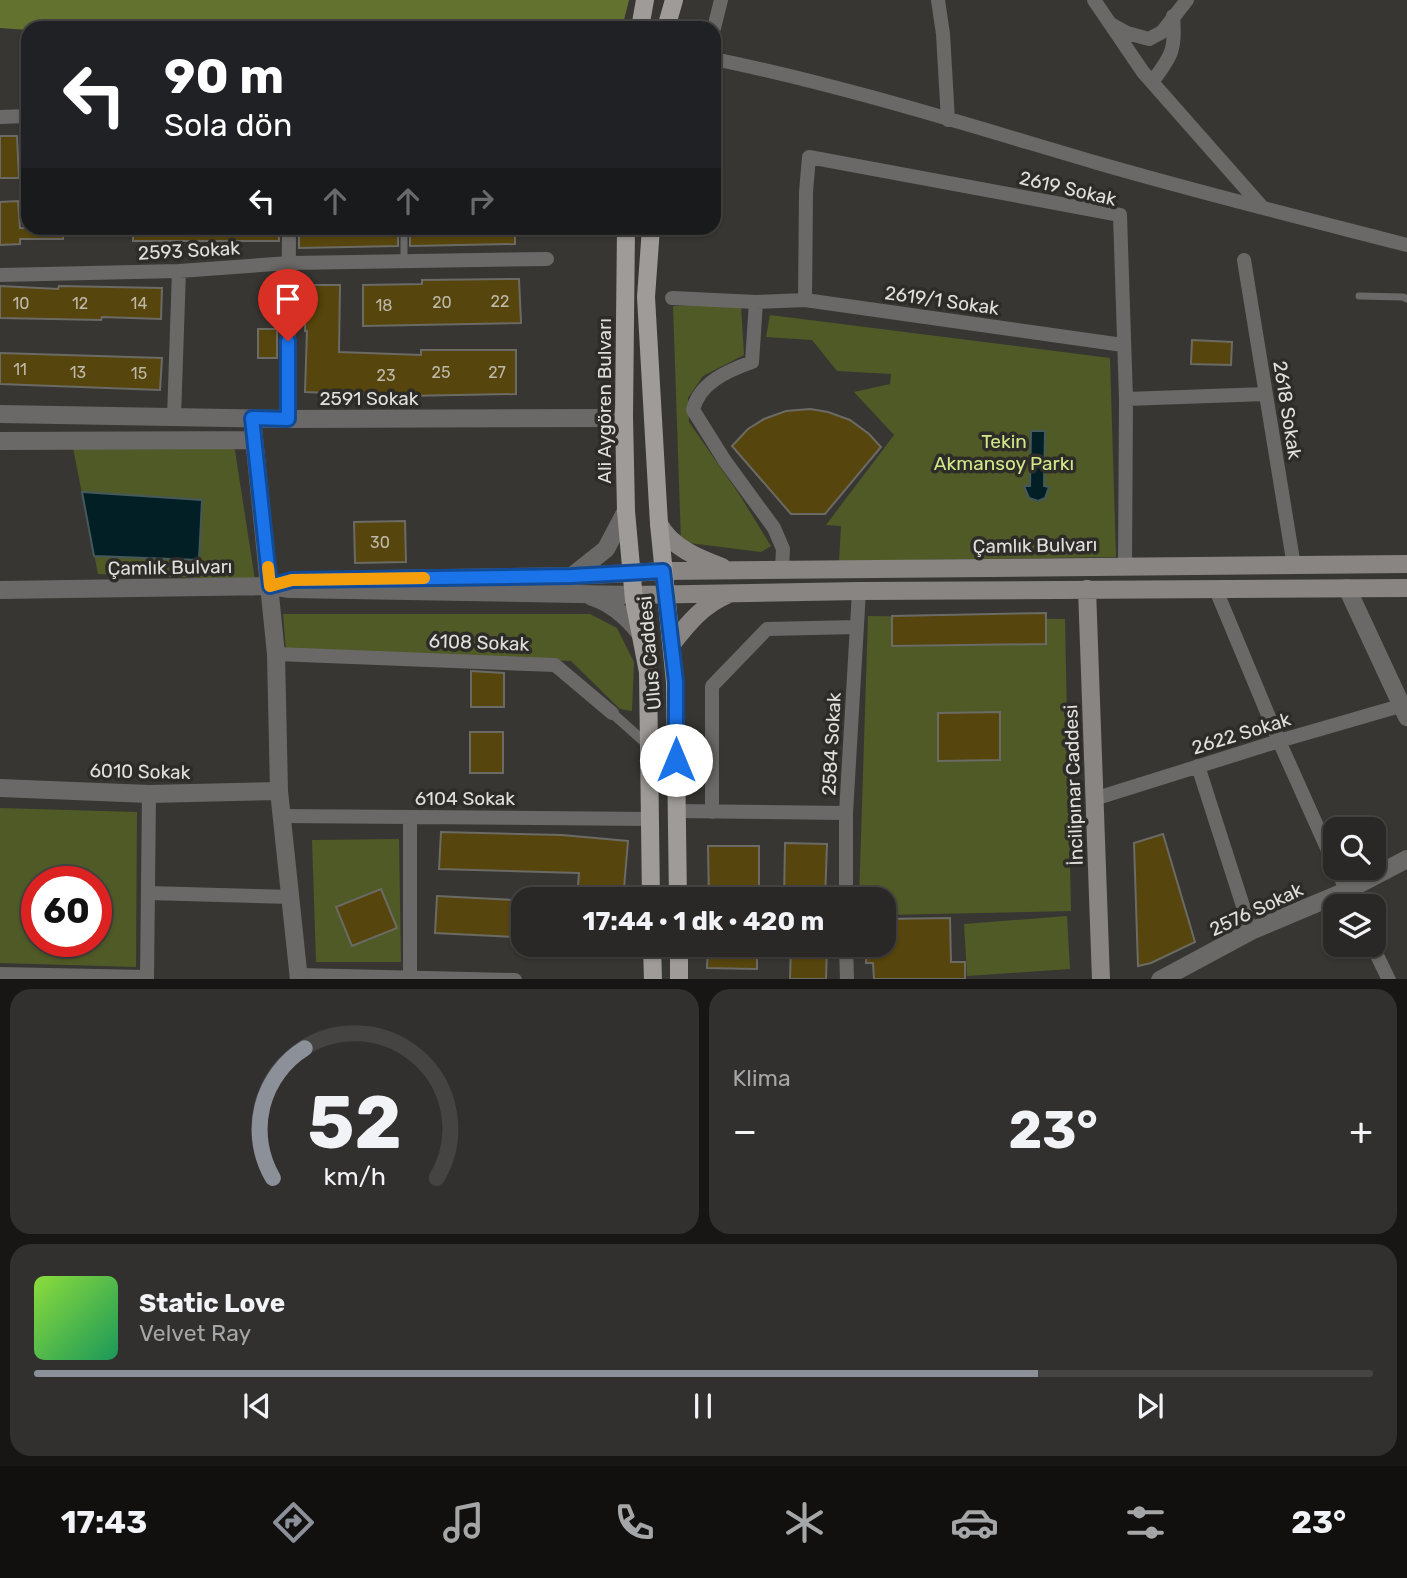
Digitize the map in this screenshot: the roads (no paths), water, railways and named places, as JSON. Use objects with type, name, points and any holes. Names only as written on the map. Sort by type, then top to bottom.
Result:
[{"type":"main road","points":[[641,21],[645,0]]},
{"type":"main road","points":[[668,21],[674,0]]},
{"type":"main road","name":"Ali Aygören Bulvarı","points":[[626,235],[624,417],[626,511],[632,573]]},
{"type":"main road","points":[[650,235],[646,297],[663,571]]},
{"type":"main road","points":[[659,524],[670,540],[688,552],[732,570]]},
{"type":"main road","name":"Çamlık Bulvarı","points":[[632,573],[1125,565],[1407,564]]},
{"type":"main road","name":"Ulus Caddesi","points":[[663,571],[676,682],[678,887]]},
{"type":"main road","name":"Ulus Caddesi","points":[[632,573],[648,672],[651,887]]},
{"type":"main road","points":[[634,595],[1407,588]]},
{"type":"main road","name":"İncilipınar Caddesi","points":[[1096,589],[1088,611],[1101,979]]},
{"type":"main road","points":[[672,644],[695,614],[713,601],[736,592]]},
{"type":"main road","points":[[652,957],[653,979]]},
{"type":"main road","points":[[679,957],[679,979]]},
{"type":"street","points":[[715,21],[721,0]]},
{"type":"street","points":[[938,0],[943,34],[948,120]]},
{"type":"street","points":[[1094,0],[1152,82],[1263,208]]},
{"type":"street","points":[[1110,23],[1127,33],[1149,38],[1162,32],[1187,0]]},
{"type":"street","points":[[1152,82],[1174,48],[1172,16]]},
{"type":"street","points":[[721,61],[829,86],[1263,208],[1407,245]]},
{"type":"street","points":[[0,117],[21,116]]},
{"type":"street","name":"2619 Sokak","points":[[805,300],[806,192],[810,157],[1120,215],[1126,399],[1125,565]]},
{"type":"street","points":[[288,419],[289,235]]},
{"type":"street","name":"2593 Sokak","points":[[0,275],[179,271],[289,263],[547,259]]},
{"type":"street","name":"2618 Sokak","points":[[1244,260],[1294,566]]},
{"type":"street","points":[[174,417],[179,271]]},
{"type":"street","name":"2619/1 Sokak","points":[[672,298],[756,302],[805,300],[1123,345]]},
{"type":"street","points":[[756,302],[752,362],[710,382],[696,397],[693,410],[725,461],[774,528],[783,549],[782,569]]},
{"type":"street","points":[[1126,399],[1266,394]]},
{"type":"street","name":"2591 Sokak","points":[[0,414],[288,419],[612,418]]},
{"type":"street","points":[[252,418],[276,654],[281,816],[299,977],[515,979]]},
{"type":"street","points":[[0,441],[254,440]]},
{"type":"street","points":[[572,576],[606,549],[626,511]]},
{"type":"street","points":[[1096,589],[1089,580],[1094,574],[1125,565]]},
{"type":"street","points":[[270,586],[292,580],[632,573]]},
{"type":"street","name":"Çamlık Bulvarı","points":[[0,590],[270,586],[304,589],[634,595]]},
{"type":"street","points":[[1347,588],[1404,712]]},
{"type":"street","points":[[1216,590],[1323,838]]},
{"type":"street","name":"2584 Sokak","points":[[846,887],[846,813],[859,591]]},
{"type":"street","points":[[582,594],[613,607],[640,633]]},
{"type":"street","points":[[712,812],[712,686],[767,629],[857,627]]},
{"type":"street","name":"6108 Sokak","points":[[276,654],[555,665],[649,746]]},
{"type":"street","name":"2622 Sokak","points":[[1094,799],[1279,741],[1404,712]]},
{"type":"street","points":[[1198,766],[1251,931]]},
{"type":"street","name":"6010 Sokak","points":[[0,788],[149,794],[279,791]]},
{"type":"street","points":[[0,975],[147,978],[149,794]]},
{"type":"street","points":[[676,811],[846,813]]},
{"type":"street","name":"6104 Sokak","points":[[281,816],[649,819]]},
{"type":"street","points":[[410,817],[410,977]]},
{"type":"street","name":"2576 Sokak","points":[[1357,894],[1407,859]]},
{"type":"street","points":[[148,893],[292,897]]},
{"type":"street","name":"2576 Sokak","points":[[1160,979],[1187,974],[1251,931],[1323,908]]},
{"type":"street","points":[[846,957],[846,979]]},
{"type":"street","points":[[1379,957],[1389,979]]},
{"type":"lane","points":[[404,235],[404,261]]},
{"type":"lane","points":[[1359,296],[1407,299]]},
{"type":"water","points":[[1031,431],[1045,431],[1044,486],[1049,487],[1045,498],[1038,501],[1029,498],[1024,486],[1030,486]]},
{"type":"water","points":[[82,492],[202,500],[199,560],[94,556]]},
{"type":"park label","name":"Tekin Akmansoy Parkı","points":[[1004,452]]}]
